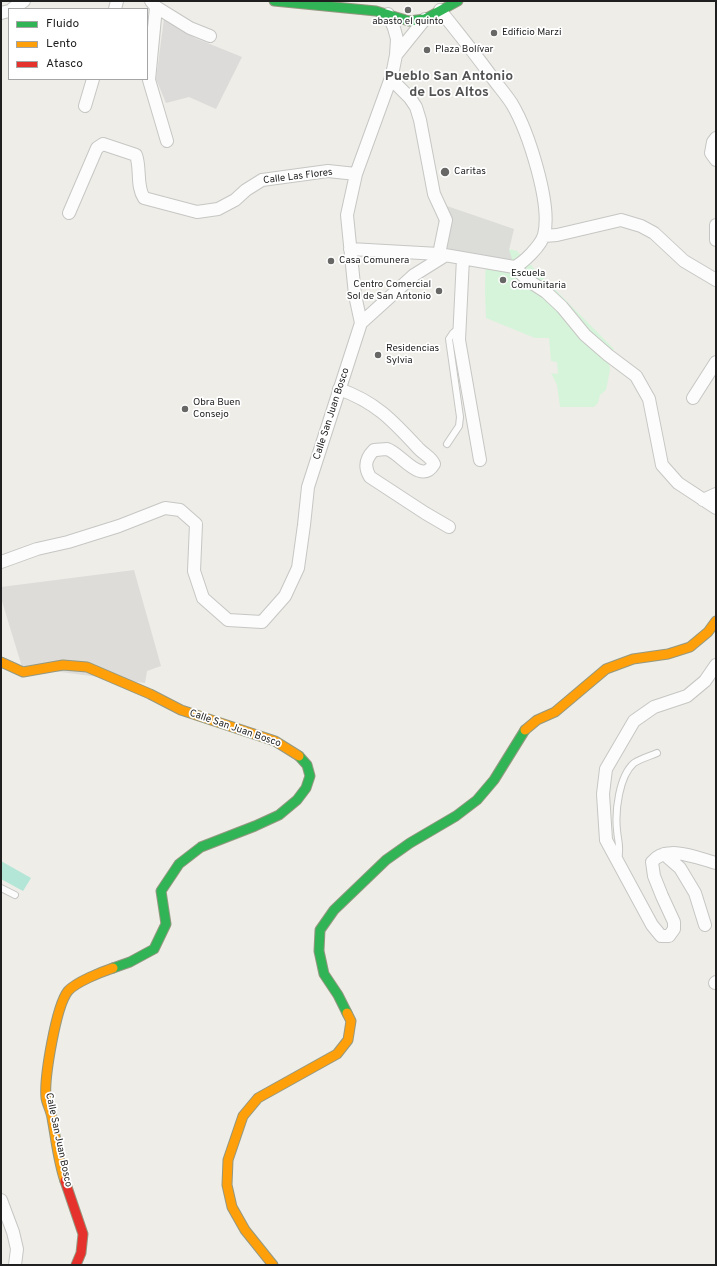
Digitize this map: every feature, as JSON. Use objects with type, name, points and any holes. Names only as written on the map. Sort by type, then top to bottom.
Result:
[{"type":"street","points":[[14,8],[24,1]]},
{"type":"street","points":[[274,1],[382,12],[408,20],[425,19]]},
{"type":"street","points":[[361,323],[355,295],[347,215],[356,174],[392,75],[396,55],[397,39],[394,28],[382,12],[366,1]]},
{"type":"street","points":[[396,55],[425,19],[458,1]]},
{"type":"street","points":[[167,140],[149,80],[154,4],[190,28],[210,36]]},
{"type":"street","points":[[440,10],[512,104],[522,125],[534,158],[545,206],[546,219],[544,236],[530,255],[521,264],[514,267]]},
{"type":"street","points":[[361,323],[414,275],[442,255],[446,220],[434,194],[420,120],[416,107],[410,98],[395,83],[392,75]]},
{"type":"street","points":[[85,106],[93,80]]},
{"type":"street","points":[[716,138],[713,142],[711,153],[716,160]]},
{"type":"street","name":"Calle Las Flores","points":[[69,213],[97,148],[103,144],[136,155],[138,162],[140,193],[144,198],[197,212],[218,209],[235,200],[246,190],[262,180],[328,172],[356,174]]},
{"type":"street","points":[[544,236],[557,235],[621,220],[632,222],[654,233],[684,261],[716,280]]},
{"type":"street","points":[[716,225],[716,240]]},
{"type":"street","points":[[350,249],[442,255],[514,267],[546,292],[585,335],[636,376],[649,399],[662,465],[678,483],[716,508]]},
{"type":"street","points":[[463,258],[459,340],[480,460]]},
{"type":"street","name":"Calle San Juan Bosco","points":[[1,562],[37,549],[68,542],[119,526],[165,508],[180,510],[196,524],[194,571],[203,598],[228,620],[262,622],[285,596],[298,568],[308,487],[361,323]]},
{"type":"street","points":[[693,398],[716,362]]},
{"type":"street","points":[[339,389],[356,395],[374,406],[392,420],[422,452],[432,459],[434,464],[427,472],[420,472],[388,450],[374,450],[368,457],[366,464],[366,471],[370,477],[449,527]]},
{"type":"street","points":[[703,500],[716,494]]},
{"type":"street","points":[[273,1265],[245,1230],[232,1207],[226,1185],[228,1160],[243,1116],[258,1098],[337,1054],[348,1040],[351,1020],[338,995],[324,974],[319,952],[320,930],[334,910],[386,860],[456,816],[477,800],[494,780],[525,730],[537,720],[555,712],[606,670],[633,659],[668,654],[690,647],[708,632],[716,621]]},
{"type":"street","name":"Calle San Juan Bosco","points":[[1,662],[23,672],[63,665],[87,667],[150,694],[181,710],[275,741],[297,754],[307,765],[310,776],[306,788],[297,800],[279,815],[201,847],[179,864],[161,891],[166,924],[154,949],[130,962],[109,969],[75,985],[67,992],[58,1015],[51,1042],[46,1098],[51,1113],[64,1178],[83,1234],[81,1253],[76,1265]]},
{"type":"street","points":[[716,665],[706,681],[687,696],[654,708],[634,721],[606,769],[603,794],[606,840],[652,925],[660,936],[669,936],[674,929],[674,922],[657,883],[652,862],[664,854],[674,852],[716,863]]},
{"type":"street","points":[[664,854],[680,868],[696,893],[705,925]]},
{"type":"street","points":[[1,1200],[13,1232],[17,1249],[15,1265]]},
{"type":"lane","points":[[447,444],[459,426],[460,418],[449,340],[452,332],[460,327]]},
{"type":"lane","points":[[618,864],[620,849],[617,830],[618,794],[625,777],[634,764],[657,753]]},
{"type":"lane","points":[[1,888],[14,895]]},
{"type":"shaded area","points":[[164,19],[195,38],[242,57],[216,109],[189,97],[166,103],[156,79]]},
{"type":"shaded area","points":[[447,206],[514,229],[509,250],[512,259],[500,261],[436,249],[439,214]]},
{"type":"shaded area","points":[[134,570],[161,666],[147,671],[145,683],[22,667],[1,598],[1,587]]},
{"type":"green space","points":[[486,244],[517,251],[614,349],[608,355],[610,370],[606,390],[600,395],[598,403],[594,407],[560,407],[557,385],[551,373],[558,374],[557,362],[551,361],[549,338],[535,338],[486,318]]},
{"type":"green space","points":[[1,861],[31,878],[23,891],[1,879]]},
{"type":"traffic: fast","points":[[274,1],[376,11],[409,21],[425,19],[458,1]]},
{"type":"traffic: fast","points":[[347,1013],[338,995],[324,974],[319,951],[320,930],[334,910],[386,860],[410,843],[456,816],[477,800],[494,780],[525,730]]},
{"type":"traffic: fast","points":[[113,968],[130,962],[154,949],[166,924],[161,891],[179,864],[201,847],[279,815],[297,800],[306,788],[310,776],[307,765],[299,756]]},
{"type":"traffic: slow","points":[[525,730],[537,720],[555,712],[606,669],[633,659],[668,654],[690,647],[708,632],[716,621]]},
{"type":"traffic: slow","points":[[1,662],[23,672],[63,665],[87,667],[150,694],[181,710],[275,741],[299,756]]},
{"type":"traffic: slow","points":[[65,1181],[46,1098],[47,1075],[55,1026],[59,1011],[68,991],[83,981],[113,968]]},
{"type":"traffic: slow","points":[[273,1265],[245,1230],[232,1207],[227,1185],[228,1160],[243,1116],[258,1098],[337,1054],[348,1040],[351,1021],[347,1013]]},
{"type":"traffic: jam","points":[[65,1181],[83,1234],[81,1253],[76,1265]]},
{"type":"place","name":"abasto el quinto","points":[[408,10]]},
{"type":"place","name":"Edificio Marzi","points":[[494,33]]},
{"type":"place","name":"Plaza Bolívar","points":[[427,50]]},
{"type":"place","name":"Caritas","points":[[445,172]]},
{"type":"place","name":"Casa Comunera","points":[[331,261]]},
{"type":"place","name":"Escuela Comunitaria","points":[[503,280]]},
{"type":"place","name":"Centro Comercial Sol de San Antonio","points":[[439,291]]},
{"type":"place","name":"Residencias Sylvia","points":[[378,355]]},
{"type":"place","name":"Obra Buen Consejo","points":[[185,409]]},
{"type":"district","name":"Pueblo San Antonio de Los Altos","points":[[449,86]]}]
